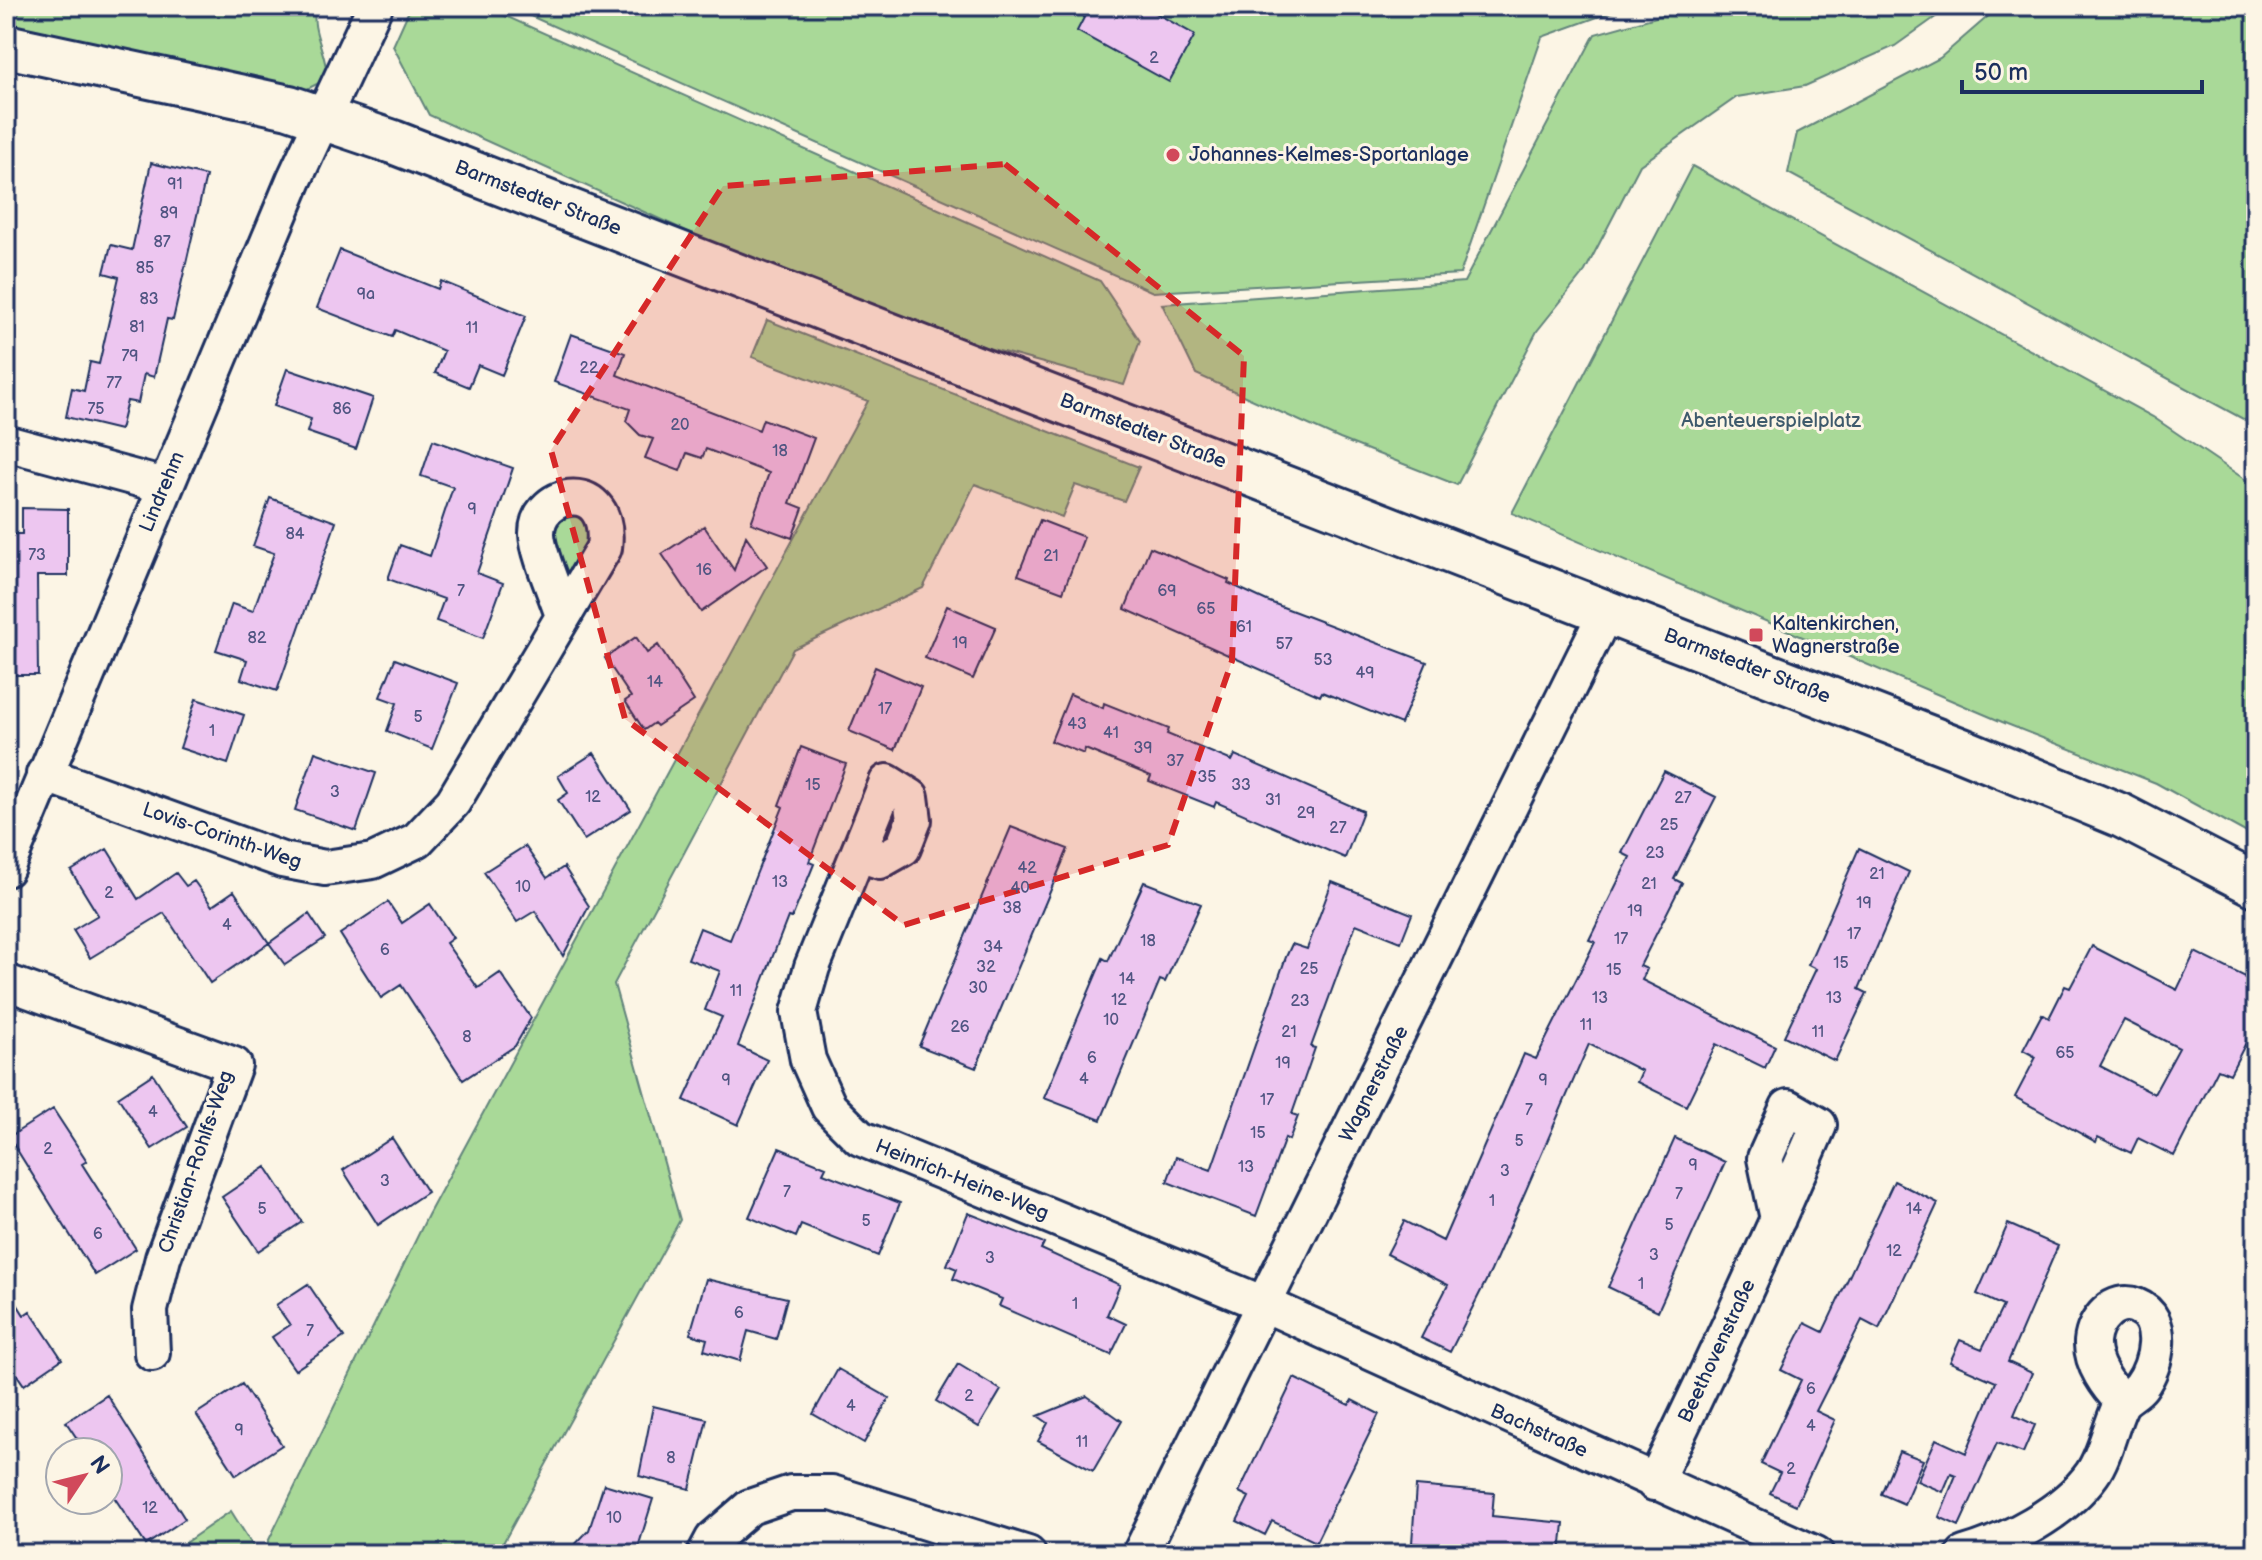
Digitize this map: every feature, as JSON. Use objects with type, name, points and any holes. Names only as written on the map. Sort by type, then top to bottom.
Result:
[{"type":"main road","name":"Barmstedter Straße","points":[[6,46],[325,118],[1030,387],[2062,791],[2122,816],[2256,885]]},
{"type":"street","name":"Lindrehm","points":[[6,869],[294,180],[375,6]]},
{"type":"street","points":[[6,443],[165,486]]},
{"type":"street","name":"Wagnerstraße","points":[[1140,1554],[1606,612]]},
{"type":"street","name":"Lovis-Corinth-Weg","points":[[44,774],[282,860],[325,868],[373,861],[417,840],[453,802],[562,613]]},
{"type":"street","name":"Heinrich-Heine-Weg","points":[[858,854],[812,967],[799,1012],[808,1060],[829,1107],[860,1138],[1264,1304]]},
{"type":"street","name":"Christian-Rohlfs-Weg","points":[[6,982],[234,1065],[163,1258],[150,1310],[152,1353]]},
{"type":"street","name":"Beethovenstraße","points":[[1654,1483],[1778,1219]]},
{"type":"street","name":"Bachstraße","points":[[1264,1304],[1816,1554]]},
{"type":"street","points":[[1964,1554],[1993,1546],[2031,1525],[2092,1474],[2122,1401]]},
{"type":"street","points":[[705,1554],[713,1539],[750,1507],[791,1493],[832,1493],[1028,1554]]},
{"type":"highlighted area","points":[[1005,164],[1244,356],[1232,661],[1168,845],[904,925],[625,719],[551,450],[723,186]]},
{"type":"green space","points":[[6,6],[316,6],[315,24],[327,79],[305,90],[6,27]]},
{"type":"green space","points":[[411,6],[483,6],[1100,281],[1140,341],[1124,385],[933,333],[713,243],[429,115],[393,46]]},
{"type":"green space","name":"Johannes-Kelmes-Sportanlage","points":[[508,6],[1628,6],[1542,37],[1460,274],[1153,292]]},
{"type":"green space","points":[[1695,6],[1951,6],[1895,46],[1805,86],[1737,97],[1640,165],[1585,271],[1537,331],[1457,485],[1340,439],[1196,374],[1162,304],[1464,282],[1595,34]]},
{"type":"green space","points":[[2000,6],[2256,6],[2256,426],[1788,173],[1797,133],[1940,58]]},
{"type":"green space","name":"Abenteuerspielplatz","points":[[1692,166],[2153,417],[2256,487],[2256,838],[2156,783],[2007,724],[1512,513]]},
{"type":"green space","points":[[767,320],[1139,467],[1124,501],[1075,485],[1062,517],[975,484],[923,588],[793,649],[614,984],[680,1220],[497,1554],[262,1554],[428,1215],[868,401],[752,357]]},
{"type":"green space","points":[[576,516],[584,519],[594,535],[565,589],[548,534],[559,520]]},
{"type":"green space","points":[[231,1511],[258,1554],[169,1554]]},
{"type":"building","points":[[1090,6],[1143,6],[1195,35],[1169,82],[1077,31]]},
{"type":"building","points":[[151,163],[206,176],[173,320],[167,319],[154,377],[144,374],[138,403],[127,401],[120,430],[66,417],[72,388],[84,391],[90,362],[99,364],[119,277],[104,273],[111,245],[132,250]]},
{"type":"building","points":[[340,250],[438,289],[441,281],[526,316],[502,375],[478,365],[469,387],[435,373],[444,351],[395,330],[392,337],[317,308]]},
{"type":"building","points":[[571,334],[625,353],[617,375],[759,430],[763,419],[814,438],[790,503],[803,508],[792,538],[751,523],[769,473],[706,449],[702,458],[687,453],[680,471],[645,458],[653,439],[640,435],[626,421],[630,409],[554,382]]},
{"type":"building","points":[[287,369],[373,398],[356,449],[307,432],[311,419],[274,406]]},
{"type":"building","points":[[433,440],[513,468],[477,573],[503,583],[483,638],[436,621],[444,599],[388,579],[400,545],[430,556],[453,487],[421,476]]},
{"type":"building","points":[[270,498],[336,522],[277,691],[241,679],[247,660],[216,650],[232,604],[253,611],[274,553],[253,546]]},
{"type":"building","points":[[22,508],[68,509],[68,576],[37,576],[38,675],[6,675],[6,534],[22,534]]},
{"type":"building","points":[[1040,520],[1084,537],[1063,592],[1018,575]]},
{"type":"building","points":[[704,526],[734,570],[746,536],[767,566],[701,612],[662,554]]},
{"type":"building","points":[[1150,547],[1229,580],[1228,583],[1267,601],[1427,662],[1401,724],[1322,692],[1320,696],[1125,609]]},
{"type":"building","points":[[947,606],[996,627],[973,679],[925,658]]},
{"type":"building","points":[[636,637],[647,653],[658,645],[694,701],[657,726],[654,723],[644,730],[625,701],[631,697],[605,658]]},
{"type":"building","points":[[395,659],[458,683],[432,749],[387,731],[397,703],[380,697]]},
{"type":"building","points":[[875,667],[921,687],[895,750],[849,731]]},
{"type":"building","points":[[1070,694],[1103,708],[1104,703],[1169,729],[1167,734],[1232,761],[1235,755],[1363,811],[1345,858],[1216,802],[1214,807],[1149,781],[1151,776],[1085,749],[1084,754],[1051,741]]},
{"type":"building","points":[[196,699],[244,715],[228,764],[180,748]]},
{"type":"building","points":[[801,747],[846,764],[809,862],[814,864],[792,918],[788,917],[738,1046],[767,1060],[738,1125],[684,1100],[722,1017],[705,1010],[720,971],[688,959],[700,928],[730,940],[783,807],[779,805]]},
{"type":"building","points":[[315,752],[376,773],[356,831],[295,810]]},
{"type":"building","points":[[594,753],[631,810],[584,840],[558,800],[568,793],[558,776]]},
{"type":"building","points":[[1664,771],[1716,797],[1674,879],[1682,883],[1640,966],[1647,969],[1642,980],[1775,1046],[1765,1068],[1716,1044],[1686,1106],[1637,1082],[1642,1071],[1589,1044],[1491,1271],[1450,1352],[1421,1338],[1448,1285],[1387,1254],[1404,1221],[1443,1241],[1524,1054],[1536,1059],[1595,942],[1589,940],[1630,857],[1622,853]]},
{"type":"building","points":[[1011,827],[1068,849],[976,1068],[919,1046]]},
{"type":"building","points":[[525,846],[547,878],[564,867],[589,906],[563,956],[535,911],[517,922],[484,872]]},
{"type":"building","points":[[1859,848],[1909,872],[1859,989],[1867,993],[1835,1061],[1784,1036],[1816,969],[1808,965]]},
{"type":"building","points":[[107,849],[138,899],[176,873],[186,886],[194,881],[212,906],[234,891],[269,943],[210,983],[164,913],[90,958],[73,930],[98,915],[71,871]]},
{"type":"building","points":[[1144,882],[1201,904],[1165,982],[1160,980],[1101,1120],[1044,1098],[1103,958],[1108,961]]},
{"type":"building","points":[[1332,882],[1412,914],[1401,942],[1356,924],[1311,1047],[1315,1048],[1292,1114],[1298,1116],[1289,1140],[1285,1138],[1256,1216],[1167,1182],[1176,1157],[1211,1170],[1286,957],[1292,944],[1307,949]]},
{"type":"building","points":[[388,902],[402,923],[430,904],[453,938],[446,943],[478,988],[500,973],[531,1018],[515,1046],[463,1080],[401,985],[381,998],[340,934]]},
{"type":"building","points":[[309,914],[325,938],[285,965],[269,943]]},
{"type":"building","points":[[2092,946],[2177,990],[2195,952],[2256,982],[2256,1023],[2230,1074],[2218,1069],[2174,1156],[2138,1138],[2131,1153],[2098,1137],[2096,1142],[2015,1097],[2036,1057],[2023,1050],[2042,1014],[2049,1018],[2065,986],[2070,988]],"holes":[[[2124,1020],[2179,1048],[2154,1094],[2100,1066]]]},
{"type":"building","points":[[153,1074],[187,1127],[152,1149],[118,1097]]},
{"type":"building","points":[[53,1109],[87,1161],[82,1164],[136,1249],[95,1275],[9,1137]]},
{"type":"building","points":[[392,1138],[427,1192],[378,1225],[343,1170]]},
{"type":"building","points":[[1675,1138],[1725,1162],[1658,1311],[1608,1287]]},
{"type":"building","points":[[779,1148],[826,1167],[823,1173],[900,1203],[878,1256],[801,1225],[796,1237],[749,1217]]},
{"type":"building","points":[[266,1167],[302,1222],[258,1251],[222,1197]]},
{"type":"building","points":[[1894,1181],[1938,1203],[1879,1329],[1862,1320],[1816,1411],[1835,1420],[1796,1505],[1770,1493],[1780,1473],[1761,1464],[1801,1380],[1781,1370],[1805,1323],[1823,1332]]},
{"type":"building","points":[[968,1213],[1044,1243],[1041,1249],[1120,1285],[1107,1315],[1126,1324],[1111,1355],[999,1306],[1002,1299],[953,1279],[957,1269],[947,1265]]},
{"type":"building","points":[[2008,1224],[2058,1246],[2008,1362],[2032,1373],[2014,1415],[2035,1425],[2023,1453],[1997,1443],[1959,1526],[1939,1517],[1956,1475],[1951,1473],[1943,1492],[1917,1481],[1936,1439],[1966,1453],[1996,1382],[1950,1362],[1960,1340],[1982,1349],[2003,1306],[1977,1294]]},
{"type":"building","points":[[706,1279],[787,1298],[776,1339],[748,1331],[740,1361],[704,1350],[707,1339],[690,1334]]},
{"type":"building","points":[[308,1284],[344,1337],[295,1370],[272,1337],[290,1325],[276,1305]]},
{"type":"building","points":[[6,1286],[24,1315],[30,1311],[62,1359],[24,1385],[6,1359]]},
{"type":"building","points":[[958,1364],[1001,1390],[979,1427],[936,1401]]},
{"type":"building","points":[[838,1369],[889,1398],[864,1443],[813,1414]]},
{"type":"building","points":[[1294,1378],[1349,1405],[1352,1400],[1379,1414],[1316,1542],[1272,1521],[1265,1535],[1237,1521],[1249,1497],[1239,1492]]},
{"type":"building","points":[[242,1384],[282,1445],[236,1475],[196,1414]]},
{"type":"building","points":[[107,1395],[185,1519],[146,1545],[124,1512],[124,1436],[75,1436],[66,1422]]},
{"type":"building","points":[[1087,1396],[1122,1421],[1093,1471],[1038,1441],[1048,1423],[1038,1416]]},
{"type":"building","points":[[653,1406],[707,1419],[690,1489],[639,1476]]},
{"type":"building","points":[[1899,1451],[1923,1460],[1904,1504],[1881,1494]]},
{"type":"building","points":[[604,1484],[653,1499],[636,1554],[566,1554],[589,1530]]},
{"type":"building","points":[[1416,1486],[1494,1493],[1492,1516],[1564,1523],[1561,1554],[1488,1554],[1489,1550],[1412,1543]]},
{"type":"place","name":"Johannes-Kelmes-Sportanlage","points":[[1173,155]]},
{"type":"place","name":"Kaltenkirchen, Wagnerstraße","points":[[1756,635]]}]
